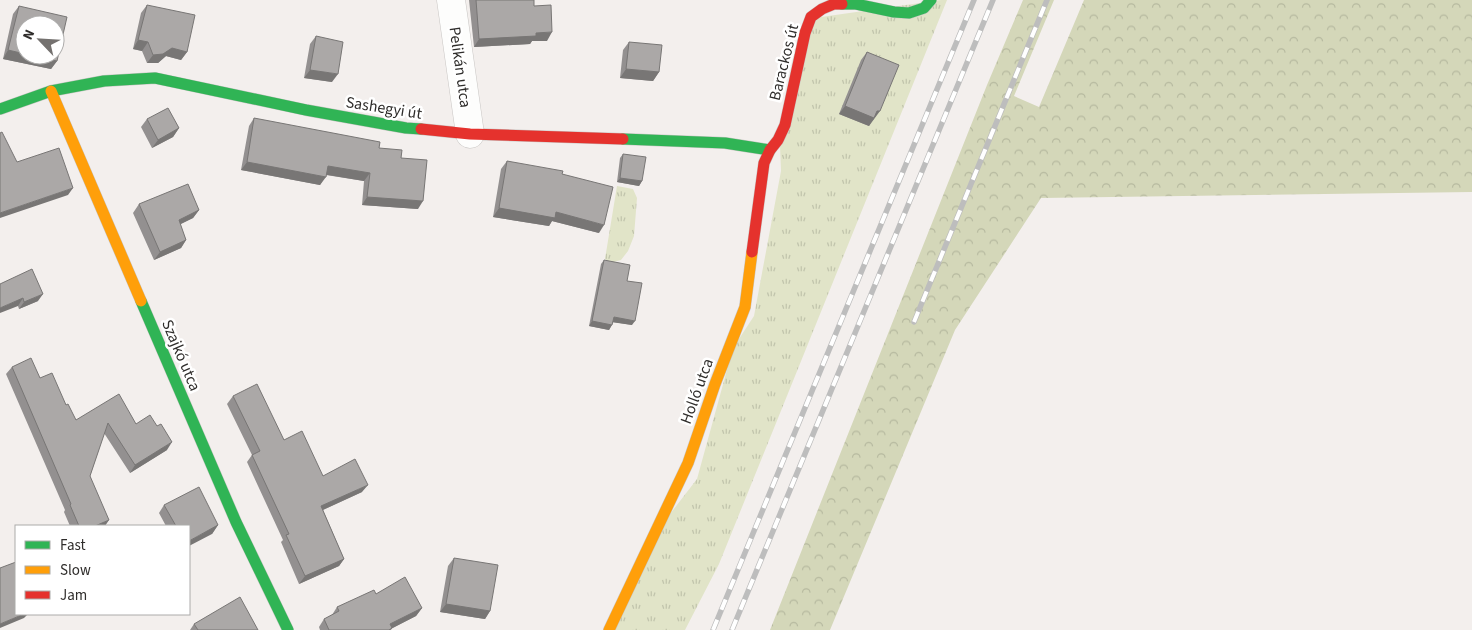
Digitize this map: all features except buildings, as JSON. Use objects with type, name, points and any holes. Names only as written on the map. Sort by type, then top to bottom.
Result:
[{"type":"street","name":"Pelikán utca","points":[[451,0],[470,134]]},
{"type":"street","name":"Barackos út","points":[[770,150],[778,140],[785,125],[805,33],[811,17],[822,9],[834,4],[856,4],[894,12],[909,13],[924,8],[931,0]]},
{"type":"street","name":"Sashegyi út","points":[[0,109],[50,91],[104,81],[155,78],[306,110],[406,128],[470,134],[725,143],[770,150]]},
{"type":"street","name":"Szajkó utca","points":[[50,91],[236,522],[288,630]]},
{"type":"street","name":"Holló utca","points":[[609,630],[688,463],[715,384],[745,307],[764,163],[770,150]]},
{"type":"green space","points":[[947,0],[719,564],[685,630],[615,630],[670,514],[697,479],[733,348],[754,316],[781,171],[780,146],[814,18]]},
{"type":"green space","points":[[1023,0],[1054,0],[1014,96],[1039,107],[1084,0],[1472,0],[1472,192],[1041,198],[955,330],[830,630],[770,630],[987,85]]},
{"type":"green space","points":[[617,186],[633,189],[637,198],[634,236],[628,251],[621,260],[610,263],[605,259]]},
{"type":"railway","points":[[713,630],[974,0]]},
{"type":"railway","points":[[732,630],[993,0]]},
{"type":"railway","points":[[914,322],[1047,0]]},
{"type":"traffic: fast","points":[[842,4],[856,4],[894,12],[909,13],[924,8],[931,0]]},
{"type":"traffic: fast","points":[[0,109],[51,91],[104,81],[155,78],[306,110],[421,129]]},
{"type":"traffic: fast","points":[[623,139],[725,143],[770,150]]},
{"type":"traffic: fast","points":[[141,301],[236,522],[288,630]]},
{"type":"traffic: slow","points":[[51,91],[141,301]]},
{"type":"traffic: slow","points":[[609,630],[688,463],[715,384],[745,307],[752,252]]},
{"type":"traffic: jam","points":[[752,252],[764,163],[785,125],[805,33],[811,17],[822,9],[834,4],[842,4]]},
{"type":"traffic: jam","points":[[421,129],[470,134],[623,139]]}]
